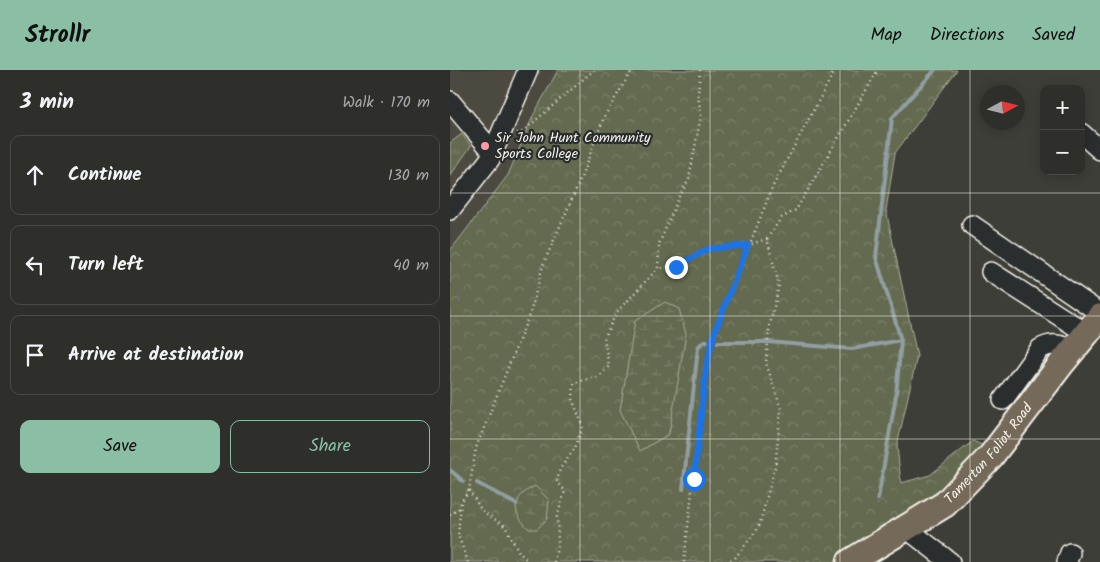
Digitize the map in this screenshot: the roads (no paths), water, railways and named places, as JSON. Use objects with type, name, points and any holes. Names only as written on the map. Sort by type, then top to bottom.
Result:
[{"type":"main road","name":"Tamerton Foliot Road","points":[[850,562],[945,504],[984,463],[1090,328]]},
{"type":"street","points":[[450,210],[490,159],[528,70]]},
{"type":"street","points":[[450,101],[492,151]]},
{"type":"street","points":[[1085,137],[1100,150]]},
{"type":"street","points":[[972,226],[1090,328]]},
{"type":"street","points":[[991,272],[1090,328]]},
{"type":"street","points":[[1003,400],[1008,379],[1040,349],[1047,345],[1057,344],[1090,328]]},
{"type":"street","points":[[906,528],[950,562]]},
{"type":"waterway","points":[[878,499],[896,395],[901,340],[876,257],[892,118],[935,70]]},
{"type":"waterway","points":[[718,342],[768,342],[852,349],[901,340]]},
{"type":"waterway","points":[[683,489],[698,347],[704,341],[707,341]]},
{"type":"waterway","points":[[450,470],[463,481]]},
{"type":"waterway","points":[[477,483],[516,504]]},
{"type":"place","name":"Sir John Hunt Community Sports College","points":[[485,146]]}]
